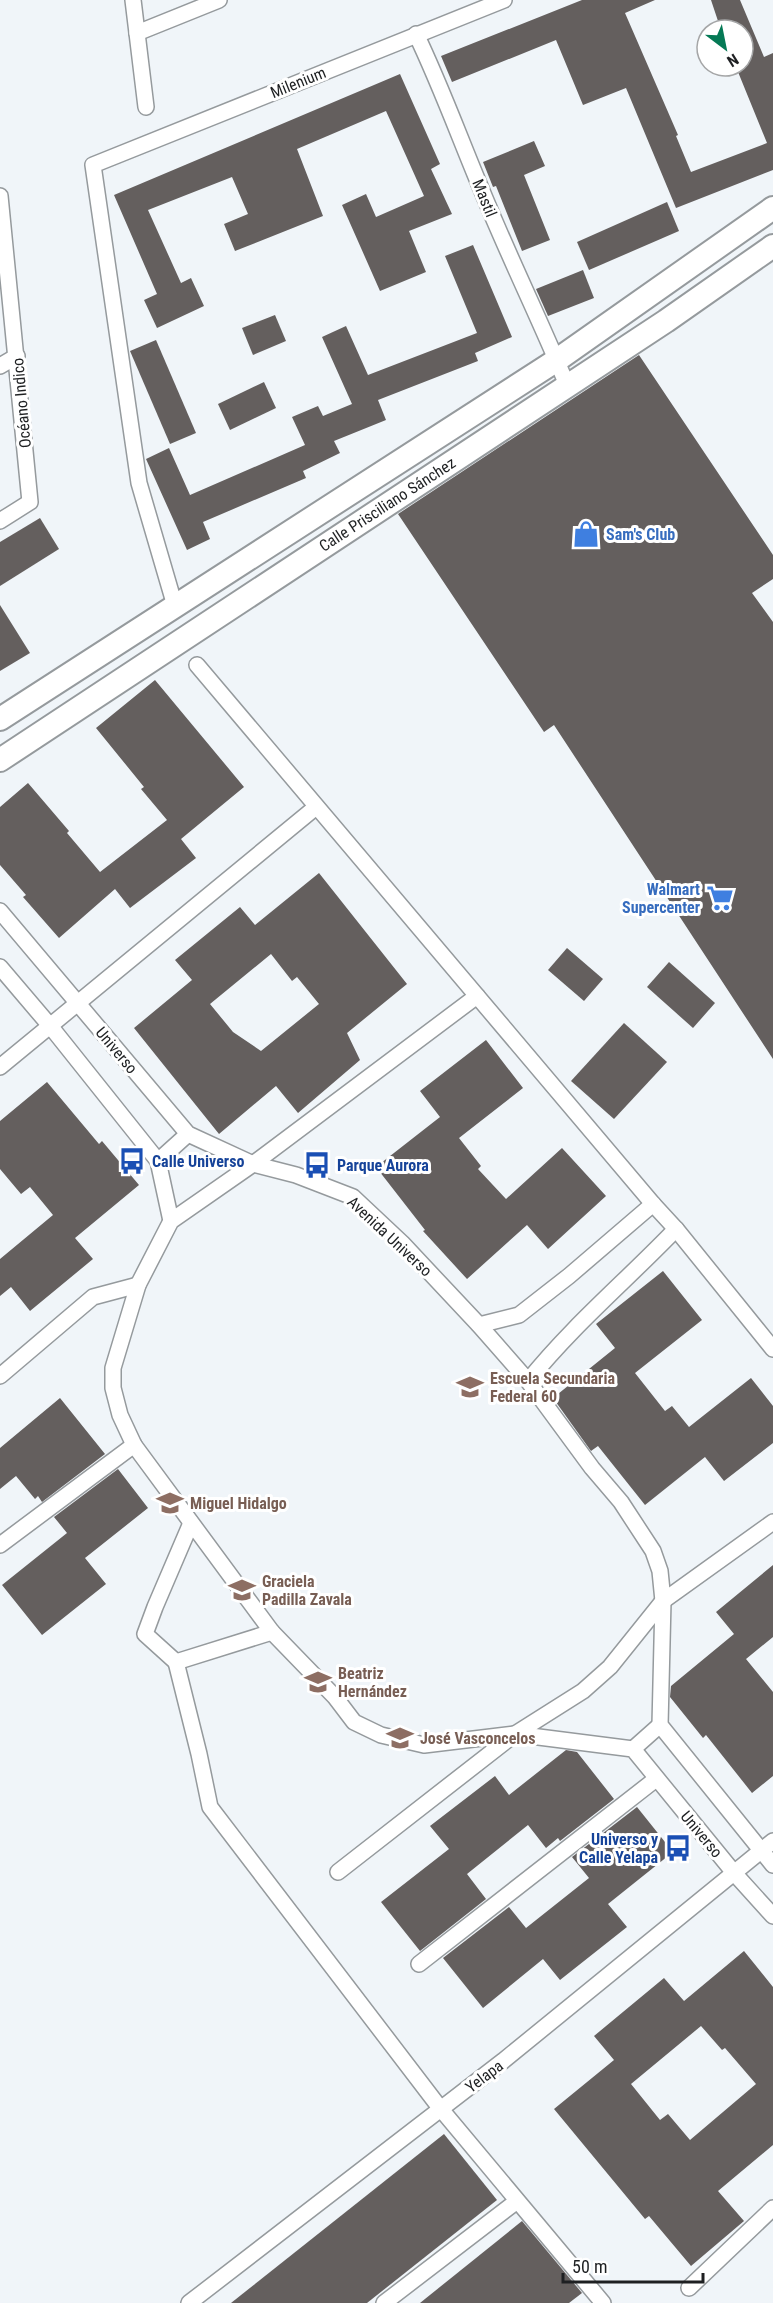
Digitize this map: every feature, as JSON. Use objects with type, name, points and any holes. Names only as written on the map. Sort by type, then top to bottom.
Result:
[{"type":"main road","name":"Calle Prisciliano Sánchez","points":[[0,719],[557,360],[773,208]]},
{"type":"main road","name":"Calle Prisciliano Sánchez","points":[[0,760],[666,321],[773,246]]},
{"type":"street","points":[[133,0],[146,107]]},
{"type":"street","points":[[137,33],[219,0]]},
{"type":"street","name":"Milenium","points":[[175,606],[139,483],[93,165],[504,0]]},
{"type":"street","name":"Mastil","points":[[416,34],[440,86],[481,190],[567,385]]},
{"type":"street","name":"Océano Indico","points":[[0,196],[30,502],[0,521]]},
{"type":"street","points":[[0,366],[16,356]]},
{"type":"street","points":[[198,665],[676,1229],[773,1349]]},
{"type":"street","points":[[0,1067],[316,807]]},
{"type":"street","name":"Universo","points":[[0,911],[188,1134],[253,1164]]},
{"type":"street","points":[[0,967],[158,1161],[171,1221]]},
{"type":"street","points":[[477,996],[253,1164],[171,1221],[138,1285],[117,1351],[113,1368],[113,1388],[124,1428],[134,1445],[272,1632],[335,1697],[354,1722],[381,1735],[424,1745],[515,1734],[633,1749],[660,1725]]},
{"type":"street","points":[[158,1161],[188,1134]]},
{"type":"street","name":"Avenida Universo","points":[[253,1164],[296,1175],[353,1197],[402,1243],[479,1325],[528,1381],[592,1468],[621,1502],[653,1551],[660,1571],[663,1601]]},
{"type":"street","points":[[479,1325],[519,1315],[569,1276],[653,1204]]},
{"type":"street","points":[[528,1381],[580,1322],[642,1265],[676,1229]]},
{"type":"street","points":[[0,1376],[93,1297],[138,1285]]},
{"type":"street","points":[[0,1545],[134,1445]]},
{"type":"street","points":[[338,1872],[515,1734],[583,1691],[610,1667],[663,1601],[773,1522]]},
{"type":"street","points":[[191,1523],[154,1607],[145,1635],[176,1662],[200,1754],[210,1807],[440,2108],[597,2301]]},
{"type":"street","points":[[663,1601],[660,1725],[767,1846],[773,1865]]},
{"type":"street","points":[[176,1662],[272,1632]]},
{"type":"street","name":"Universo","points":[[633,1749],[735,1874],[773,1916]]},
{"type":"street","points":[[419,1964],[656,1779]]},
{"type":"street","name":"Yelapa","points":[[189,2303],[503,2061],[767,1846]]},
{"type":"street","points":[[384,2303],[517,2201]]},
{"type":"street","points":[[689,2288],[773,2208]]},
{"type":"building","points":[[582,0],[655,0],[625,13],[678,135],[676,136],[691,172],[767,143],[740,78],[755,78],[755,36],[764,57],[773,53],[773,170],[676,208],[626,88],[583,105],[556,40],[452,82],[441,56]]},
{"type":"building","points":[[711,0],[740,0],[748,18],[717,18]]},
{"type":"building","points":[[400,74],[440,164],[431,169],[452,214],[409,231],[426,272],[380,291],[342,205],[366,194],[376,217],[424,196],[386,111],[297,149],[323,216],[235,251],[224,224],[248,214],[232,177],[148,210],[181,283],[191,278],[204,306],[157,328],[144,300],[157,294],[114,195]]},
{"type":"building","points":[[534,141],[545,166],[524,175],[550,240],[522,251],[496,186],[493,187],[483,162]]},
{"type":"building","points":[[667,202],[679,231],[589,270],[577,242]]},
{"type":"building","points":[[473,245],[512,337],[475,353],[478,361],[378,400],[386,420],[334,441],[340,453],[303,471],[306,478],[203,522],[210,539],[187,550],[146,459],[169,448],[190,495],[305,445],[292,417],[318,406],[323,416],[352,404],[322,337],[346,326],[368,375],[477,333],[445,256]]},
{"type":"building","points":[[583,270],[594,298],[548,316],[536,289]]},
{"type":"building","points":[[275,315],[286,341],[253,355],[242,328]]},
{"type":"building","points":[[156,340],[196,433],[170,444],[130,351]]},
{"type":"building","points":[[639,355],[773,555],[773,579],[752,593],[773,622],[773,1059],[554,725],[544,732],[398,514]]},
{"type":"building","points":[[264,382],[276,408],[230,430],[218,404]]},
{"type":"building","points":[[40,518],[59,549],[0,586],[0,542]]},
{"type":"building","points":[[0,605],[30,653],[0,671]]},
{"type":"building","points":[[155,680],[244,787],[181,839],[196,858],[130,908],[115,889],[59,938],[23,897],[26,895],[0,865],[0,807],[28,783],[100,872],[167,820],[141,789],[144,787],[96,728]]},
{"type":"building","points":[[319,873],[407,984],[347,1033],[360,1060],[298,1113],[276,1086],[219,1134],[134,1028],[192,980],[175,960],[240,907],[255,925]],"holes":[[[271,954],[292,981],[297,977],[319,1004],[261,1051],[233,1032],[210,1004]]]},
{"type":"building","points":[[567,948],[603,979],[584,1001],[548,970]]},
{"type":"building","points":[[669,962],[715,1003],[693,1028],[647,987]]},
{"type":"building","points":[[624,1023],[667,1062],[614,1119],[571,1081]]},
{"type":"building","points":[[486,1040],[523,1088],[459,1138],[481,1166],[478,1169],[506,1199],[562,1148],[606,1196],[548,1249],[527,1225],[467,1279],[423,1231],[425,1230],[376,1167],[440,1117],[420,1091]]},
{"type":"building","points":[[47,1082],[99,1144],[102,1141],[139,1185],[75,1238],[93,1259],[30,1311],[11,1287],[0,1296],[0,1259],[53,1215],[30,1187],[21,1194],[0,1169],[0,1121]]},
{"type":"building","points":[[663,1271],[702,1320],[635,1373],[665,1411],[672,1406],[689,1427],[751,1378],[773,1406],[773,1443],[724,1481],[705,1457],[645,1505],[598,1446],[591,1451],[553,1398],[615,1348],[596,1324]]},
{"type":"building","points":[[60,1398],[105,1454],[42,1502],[38,1496],[35,1499],[16,1476],[0,1489],[0,1448]]},
{"type":"building","points":[[118,1469],[148,1508],[85,1558],[106,1584],[42,1635],[2,1585],[67,1533],[54,1517]]},
{"type":"building","points":[[773,1565],[773,1637],[746,1659],[773,1692],[773,1776],[752,1793],[706,1735],[703,1738],[670,1697],[671,1686],[734,1634],[716,1612]]},
{"type":"building","points":[[566,1750],[577,1752],[614,1799],[560,1841],[558,1838],[546,1848],[528,1825],[467,1874],[486,1899],[420,1951],[381,1902],[449,1849],[430,1826],[495,1776],[509,1795]]},
{"type":"building","points":[[637,1807],[673,1852],[608,1904],[627,1927],[560,1980],[543,1959],[483,2008],[443,1958],[509,1907],[526,1928],[589,1878],[572,1857]]},
{"type":"building","points":[[744,1951],[773,1987],[773,2145],[718,2191],[744,2221],[691,2266],[649,2216],[645,2219],[554,2109],[614,2060],[594,2036],[664,1978],[684,2001]],"holes":[[[701,2026],[722,2050],[725,2048],[756,2084],[690,2140],[668,2114],[660,2120],[631,2084]]]},
{"type":"building","points":[[444,2134],[497,2200],[367,2303],[231,2303]]},
{"type":"building","points":[[522,2221],[582,2293],[569,2303],[420,2303]]},
{"type":"place","name":"Sam's Club","points":[[586,534]]},
{"type":"place","name":"Walmart Supercenter","points":[[720,898]]},
{"type":"place","name":"Calle Universo","points":[[132,1161]]},
{"type":"place","name":"Parque Aurora","points":[[317,1165]]},
{"type":"place","name":"Escuela Secundaria Federal 60","points":[[470,1387]]},
{"type":"place","name":"Miguel Hidalgo","points":[[170,1503]]},
{"type":"place","name":"Graciela Padilla Zavala","points":[[242,1590]]},
{"type":"place","name":"Beatriz Hernández","points":[[318,1682]]},
{"type":"place","name":"José Vasconcelos","points":[[400,1738]]},
{"type":"place","name":"Universo y Calle Yelapa","points":[[678,1848]]}]
